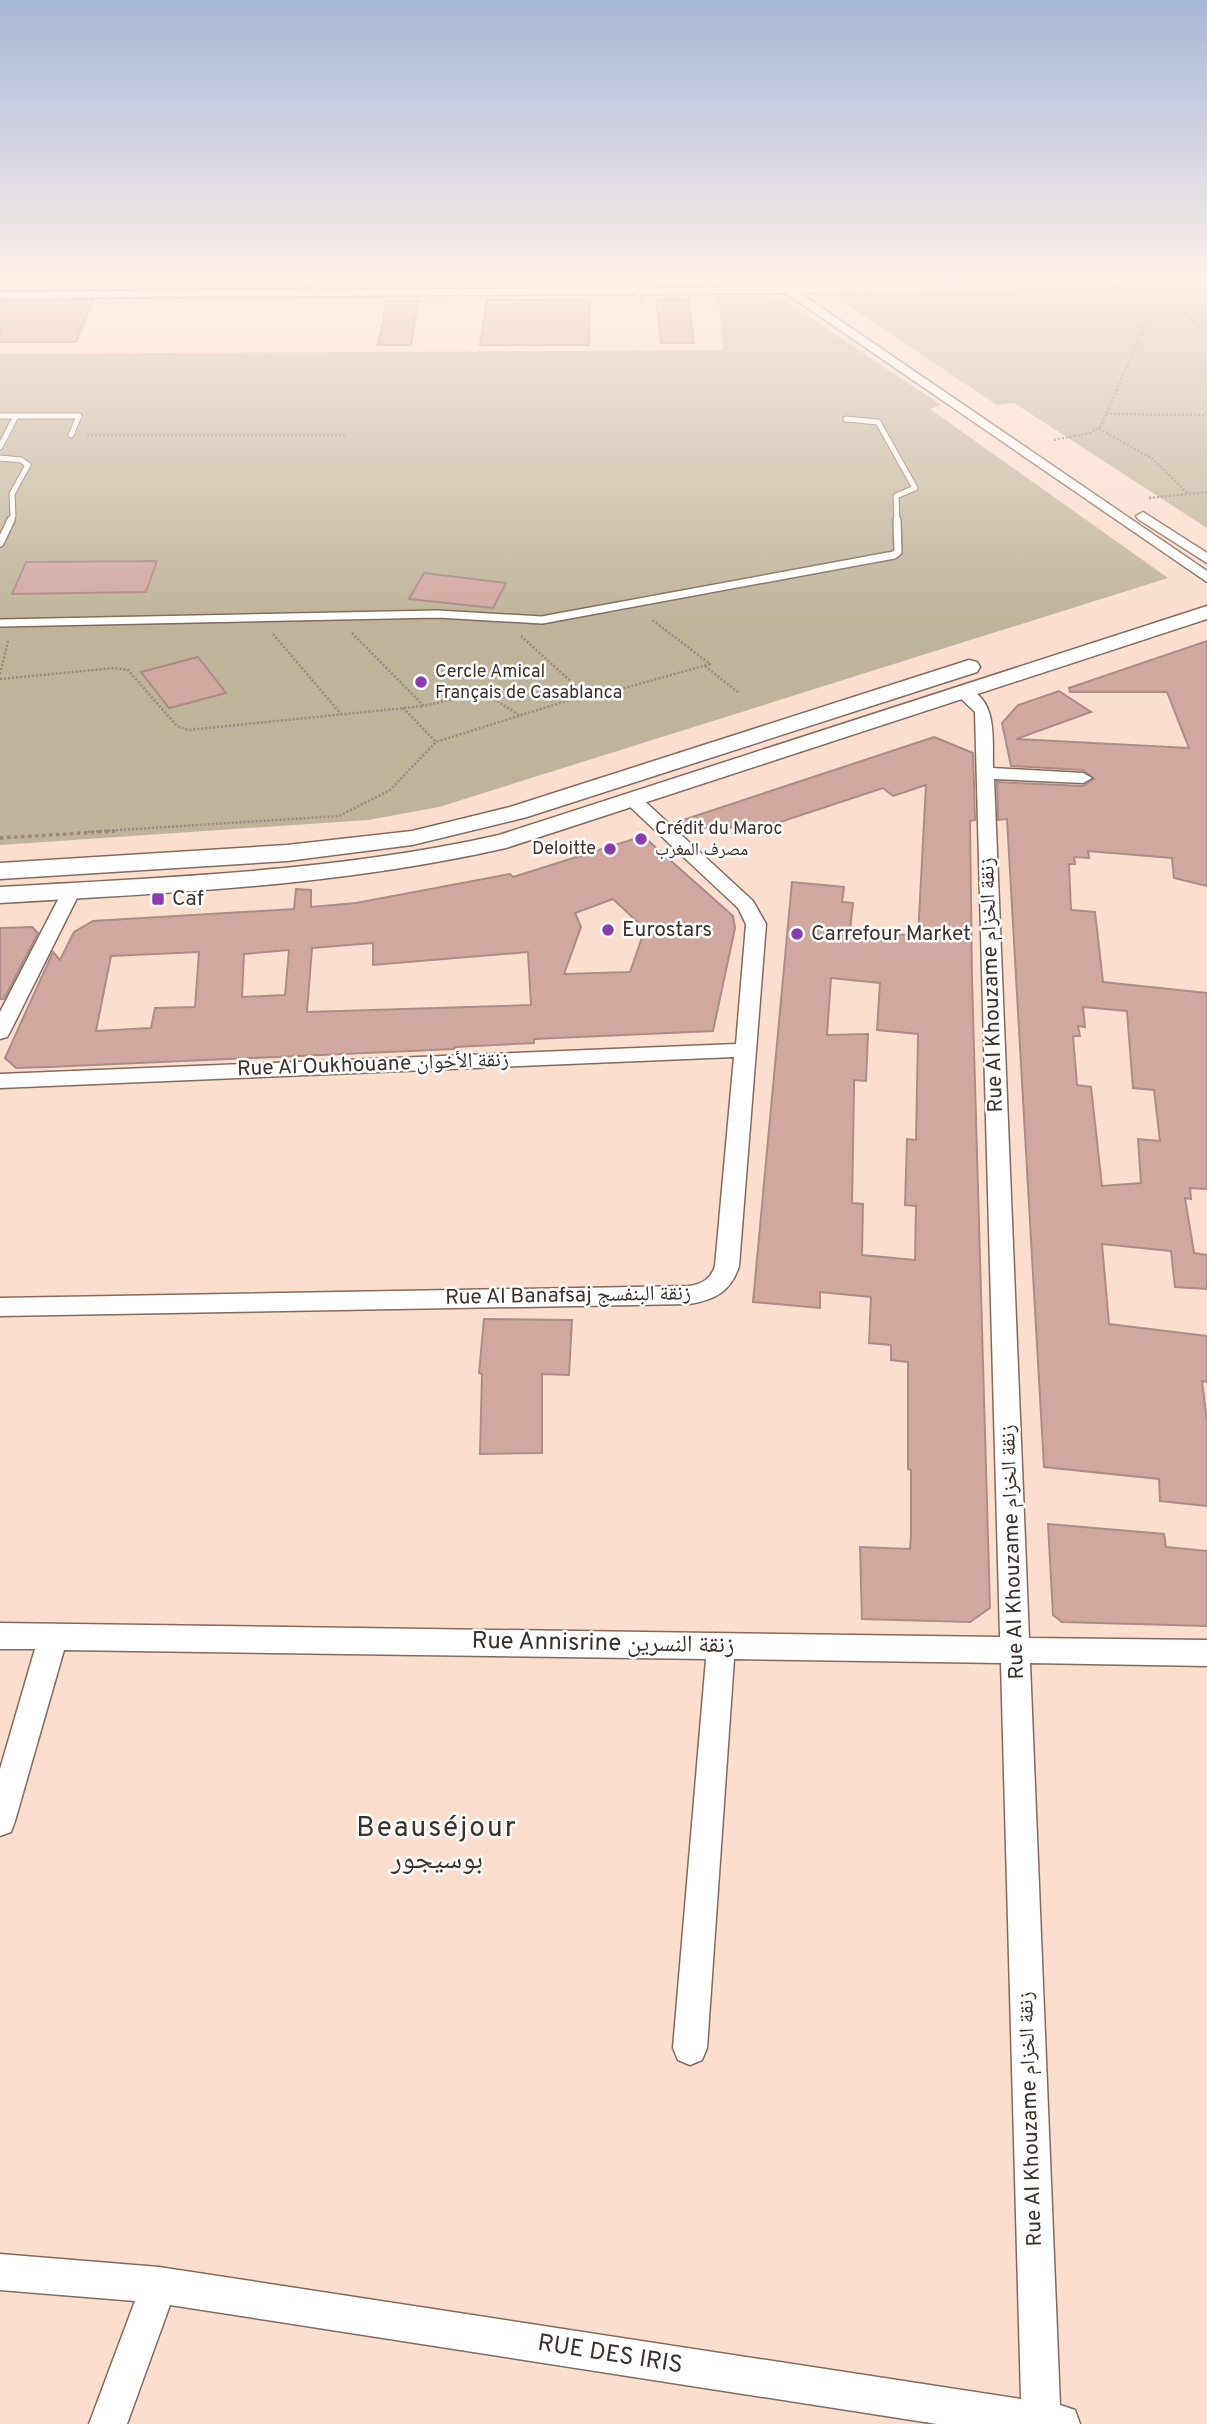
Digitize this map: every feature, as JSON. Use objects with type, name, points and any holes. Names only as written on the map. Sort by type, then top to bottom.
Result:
[{"type":"main road","points":[[0,871],[287,853],[371,844],[452,830],[518,812],[1207,590]]},
{"type":"main road","points":[[0,895],[369,870],[506,841],[1207,612]]},
{"type":"street","points":[[944,394],[1207,578]]},
{"type":"street","points":[[965,394],[1068,465]]},
{"type":"street","points":[[1130,508],[1207,559]]},
{"type":"street","name":"Rue Al Khouzame زنقة الخزام","points":[[962,692],[982,711],[1016,1650],[1051,2423]]},
{"type":"street","points":[[985,773],[1083,778]]},
{"type":"street","name":"Rue Al Banafsaj زنقة البنفسج","points":[[0,1307],[702,1293],[720,1283],[727,1266],[755,936],[753,914],[632,800]]},
{"type":"street","points":[[0,1032],[72,890]]},
{"type":"street","name":"Rue Al Oukhouane زنقة الأخوان","points":[[0,1081],[746,1050]]},
{"type":"street","name":"Rue Annisrine زنقة النسرين","points":[[0,1636],[1207,1653]]},
{"type":"street","points":[[0,1821],[53,1637]]},
{"type":"street","points":[[690,2048],[721,1646]]},
{"type":"street","name":"RUE DES IRIS","points":[[0,2272],[159,2285],[1051,2423]]},
{"type":"street","points":[[108,2424],[159,2285]]},
{"type":"lane","points":[[0,416],[79,416],[71,435]]},
{"type":"lane","points":[[0,447],[16,416]]},
{"type":"lane","points":[[0,623],[438,614],[552,619],[898,552],[896,496],[915,488],[878,422],[846,419]]},
{"type":"lane","points":[[0,458],[21,460],[28,465],[11,494],[9,503],[13,516],[0,543]]},
{"type":"path","points":[[1099,429],[1115,394]]},
{"type":"path","points":[[1106,414],[1207,415]]},
{"type":"path","points":[[1054,440],[1099,429],[1153,459],[1188,494]]},
{"type":"path","points":[[71,435],[345,435]]},
{"type":"path","points":[[1144,499],[1207,492]]},
{"type":"path","points":[[509,619],[533,650],[589,698],[710,664],[633,604]]},
{"type":"path","points":[[348,616],[351,633],[424,706]]},
{"type":"path","points":[[0,674],[13,623]]},
{"type":"path","points":[[278,632],[272,635],[342,714]]},
{"type":"path","points":[[704,666],[739,693]]},
{"type":"path","points":[[0,679],[114,668],[128,670],[177,726],[188,730],[424,706],[483,692],[519,715]]},
{"type":"path","points":[[0,838],[339,816],[390,790],[436,742],[585,695]]},
{"type":"path","points":[[403,708],[436,742]]},
{"type":"shaded area","name":"Cercle Amical Français de Casablanca","points":[[0,394],[925,394],[941,405],[930,409],[1168,578],[439,807],[368,820],[0,845]]},
{"type":"shaded area","points":[[981,394],[1207,394],[1207,528],[1014,403],[997,405]]},
{"type":"building","points":[[157,561],[146,592],[12,594],[26,562]]},
{"type":"building","points":[[424,573],[506,583],[493,608],[409,599]]},
{"type":"building","points":[[1207,641],[1207,886],[1174,878],[1172,858],[1088,851],[1089,858],[1074,857],[1075,864],[1069,864],[1071,910],[1095,912],[1103,982],[1207,993],[1207,1189],[1190,1188],[1191,1199],[1185,1198],[1194,1253],[1207,1255],[1207,1289],[1175,1287],[1171,1251],[1102,1244],[1109,1324],[1207,1336],[1207,1382],[1202,1381],[1207,1422],[1207,1506],[1160,1501],[1159,1479],[1044,1467],[1007,819],[998,820],[997,782],[1083,786],[1094,779],[1083,770],[1011,766],[1002,723],[1018,705],[1059,691],[1091,712],[1016,739],[1189,748],[1167,692],[1070,692],[1069,688]],"holes":[[[1083,1007],[1127,1011],[1133,1088],[1154,1090],[1160,1141],[1138,1139],[1141,1183],[1102,1186],[1091,1087],[1077,1085],[1073,1036],[1080,1036],[1078,1026],[1085,1027]]]},
{"type":"building","points":[[198,657],[226,693],[169,708],[141,672]]},
{"type":"building","points":[[934,737],[973,753],[975,820],[970,821],[972,979],[990,1608],[970,1622],[862,1619],[860,1547],[910,1549],[911,1536],[908,1362],[891,1360],[891,1345],[869,1343],[871,1297],[820,1292],[820,1308],[753,1302],[792,882],[844,887],[842,902],[853,903],[850,930],[918,936],[926,785],[893,796],[883,788],[765,827],[678,828],[674,823]],"holes":[[[831,978],[880,983],[877,1030],[918,1034],[916,1140],[907,1139],[905,1205],[916,1206],[915,1260],[862,1255],[863,1204],[852,1203],[854,1080],[866,1081],[868,1034],[827,1035]]]},
{"type":"building","points":[[643,836],[733,916],[735,928],[713,1031],[534,1039],[534,1043],[454,1049],[49,1067],[16,1068],[5,1058],[53,952],[60,960],[74,932],[93,921],[294,909],[296,889],[311,890],[311,907],[356,903],[510,874],[513,877]],"holes":[[[613,899],[645,929],[630,972],[564,974],[581,927],[575,913]],[[373,943],[373,965],[528,952],[531,1005],[307,1012],[312,948]],[[289,950],[285,995],[242,997],[244,954]],[[199,952],[195,1007],[155,1008],[151,1028],[96,1031],[111,956]]]},
{"type":"building","points":[[32,927],[38,933],[4,999],[0,999],[0,928]]},
{"type":"building","points":[[484,1319],[572,1320],[569,1375],[542,1374],[542,1453],[480,1454],[482,1374],[479,1373]]},
{"type":"building","points":[[1048,1524],[1164,1534],[1166,1547],[1207,1551],[1207,1626],[1062,1622],[1053,1615]]},
{"type":"place","name":"Cercle Amical Français de Casablanca","points":[[421,682]]},
{"type":"place","name":"Crédit du Maroc مصرف المغرب","points":[[641,839]]},
{"type":"place","name":"Deloitte","points":[[610,849]]},
{"type":"place","name":"Caf","points":[[158,899]]},
{"type":"place","name":"Eurostars","points":[[608,930]]},
{"type":"place","name":"Carrefour Market","points":[[797,934]]},
{"type":"district","name":"Beauséjour بوسيجور","points":[[437,1845]]}]
